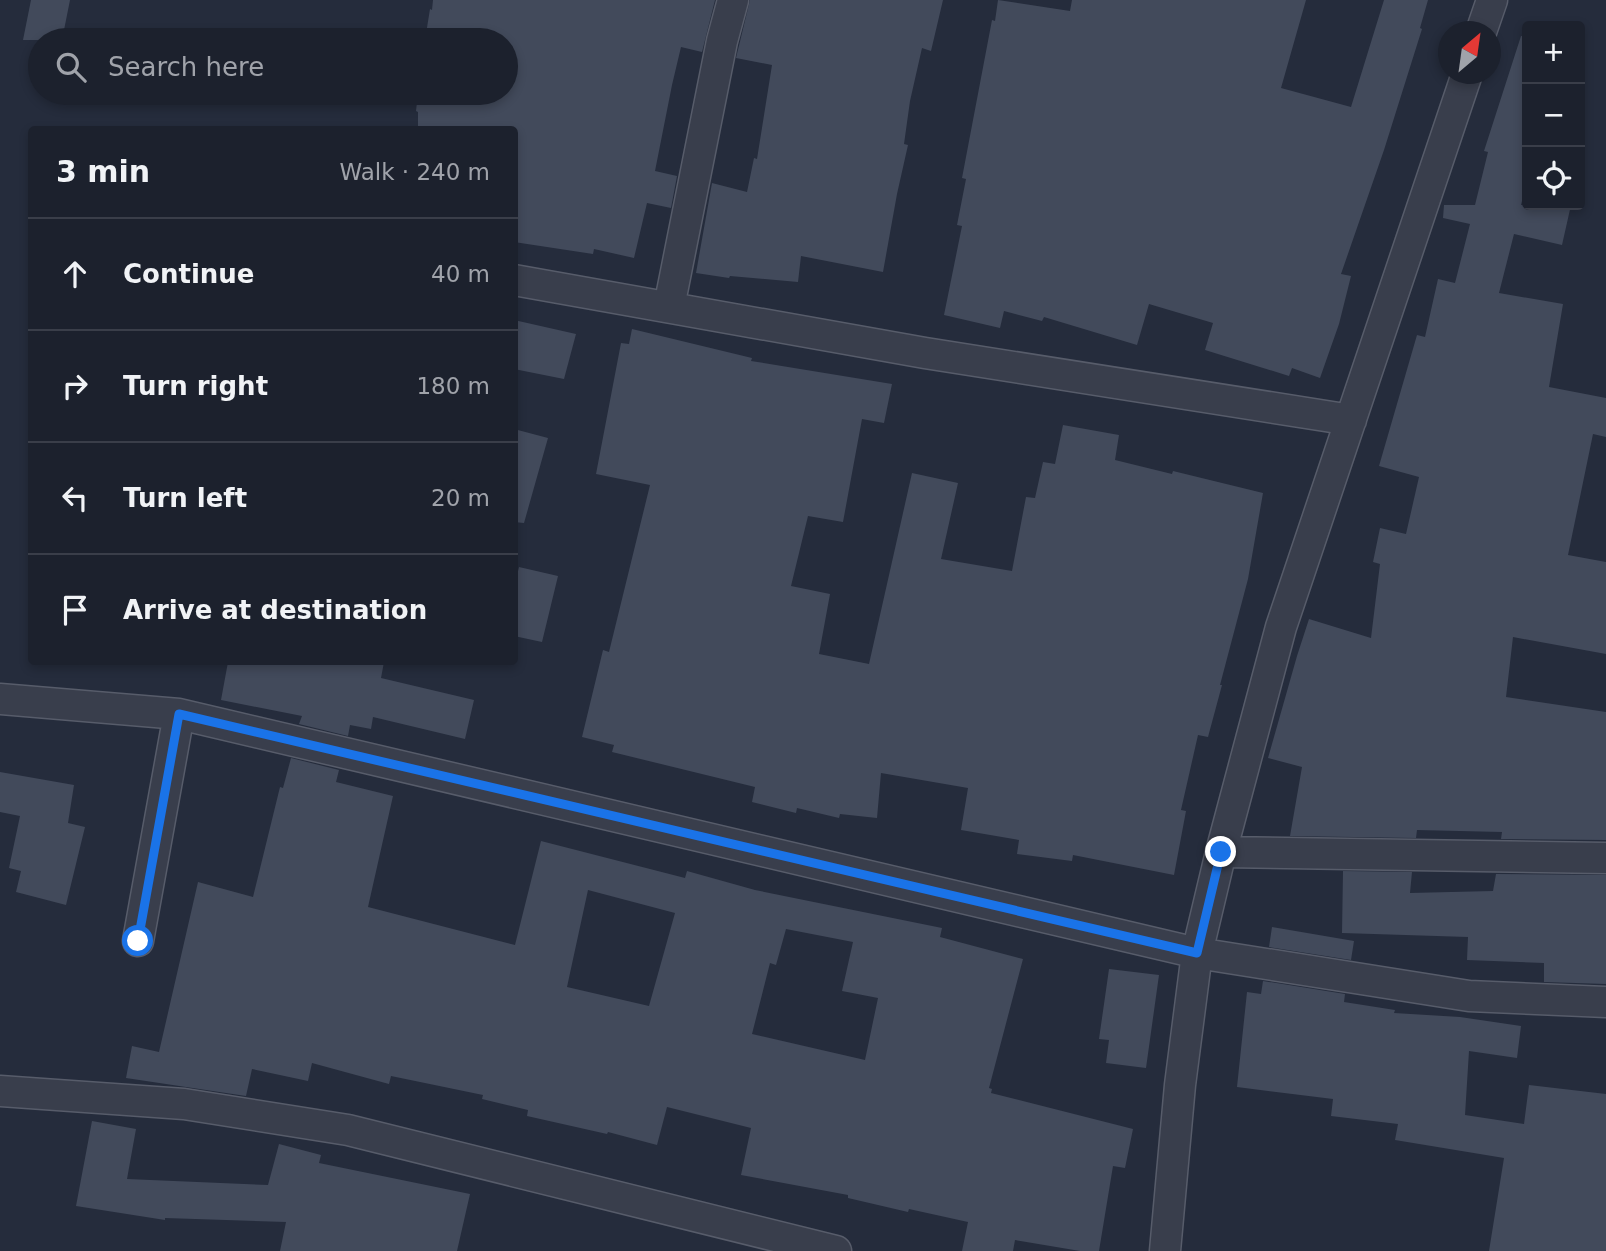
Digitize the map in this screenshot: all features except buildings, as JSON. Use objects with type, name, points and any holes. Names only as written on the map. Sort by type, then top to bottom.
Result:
[{"type":"street","points":[[668,307],[722,41],[733,0]]},
{"type":"street","points":[[1485,21],[1492,0]]},
{"type":"street","points":[[1165,1251],[1180,1085],[1197,953],[1221,852],[1281,627],[1464,84]]},
{"type":"street","points":[[518,281],[925,353],[1351,420]]},
{"type":"street","points":[[0,699],[179,714],[1197,953],[1469,996],[1606,1002]]},
{"type":"street","points":[[138,941],[179,714]]},
{"type":"street","points":[[1221,852],[1606,858]]},
{"type":"street","points":[[0,1091],[184,1104],[348,1130],[836,1251]]},
{"type":"route","points":[[138,941],[179,714],[1197,953],[1221,852]]}]
